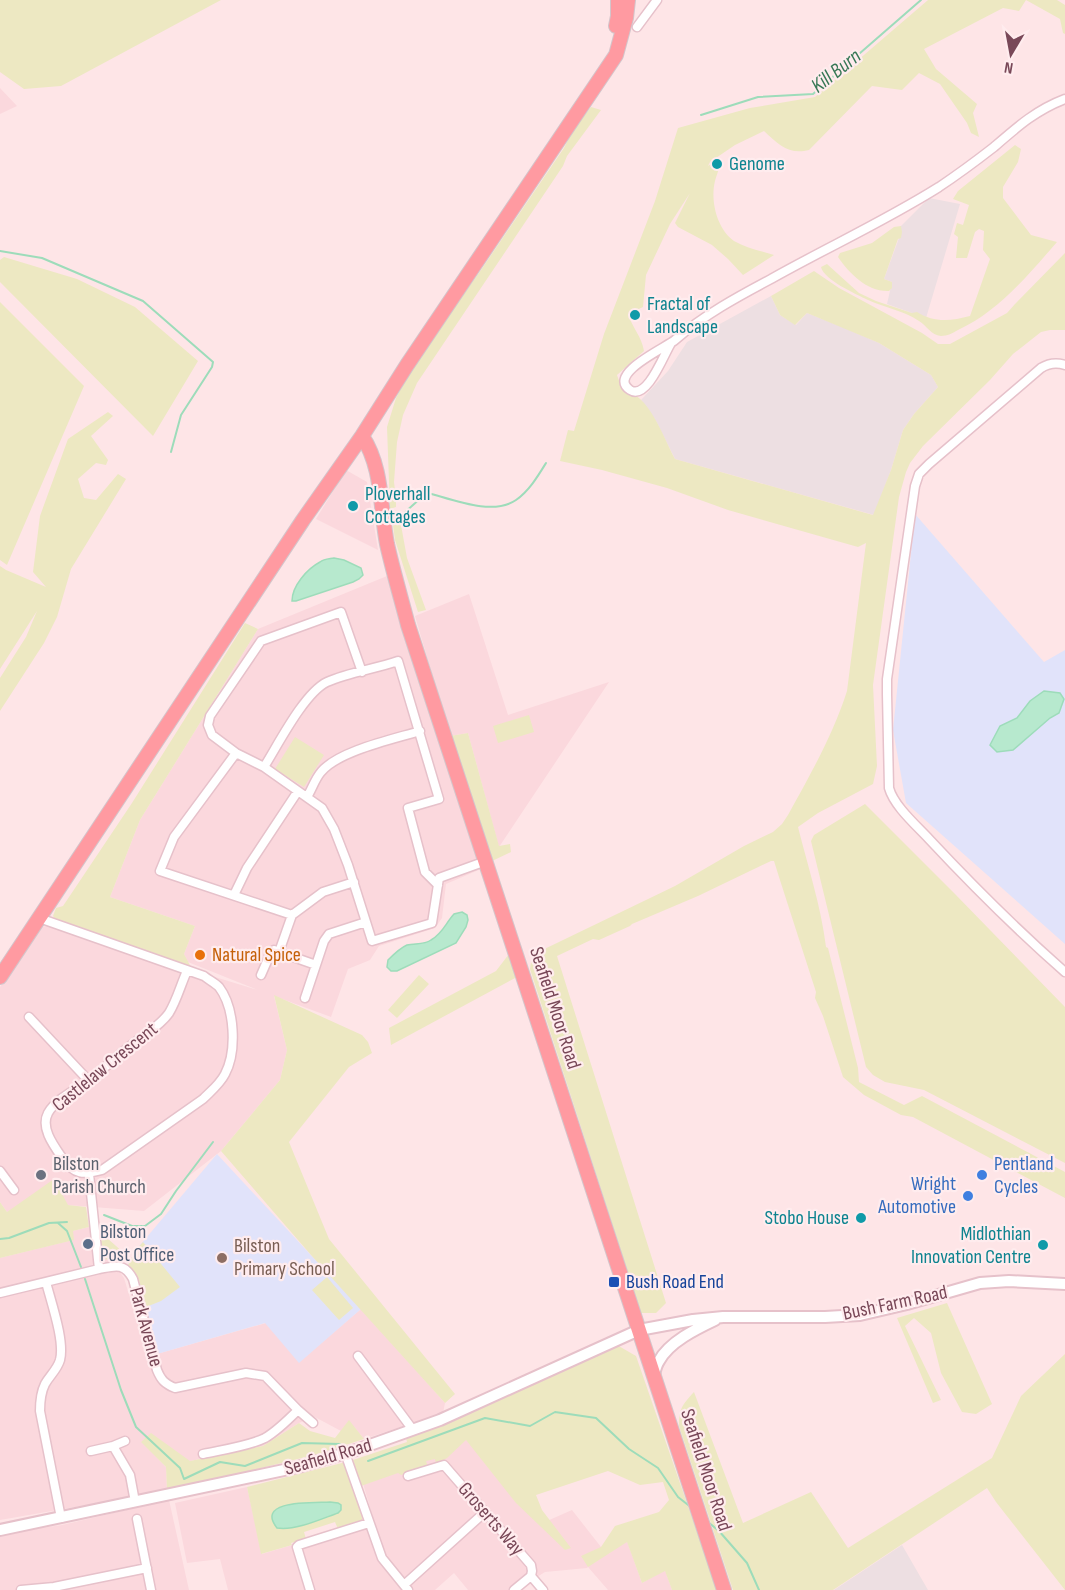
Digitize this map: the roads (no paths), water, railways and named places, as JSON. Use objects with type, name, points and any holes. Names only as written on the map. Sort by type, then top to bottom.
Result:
[{"type":"main road","points":[[601,77],[612,47],[618,16],[618,0]]},
{"type":"main road","points":[[0,977],[303,520],[362,436],[412,357],[616,55],[626,18],[628,0]]},
{"type":"main road","name":"Seafield Moor Road","points":[[362,436],[375,464],[387,544],[408,625],[724,1590]]},
{"type":"street","points":[[638,27],[657,0]]},
{"type":"street","points":[[671,343],[650,383],[642,391],[629,390],[625,380],[628,374],[656,350],[671,343],[727,303],[936,189],[992,149],[1026,119],[1048,105],[1065,99]]},
{"type":"street","points":[[1065,365],[1048,364],[1041,368],[919,474],[915,486],[887,686],[888,780],[891,795],[977,890],[1065,972]]},
{"type":"street","points":[[362,672],[341,612],[261,641],[210,716],[208,725],[212,735],[236,753],[264,767],[322,808],[334,829],[354,882],[372,941],[432,923],[439,878],[486,861]]},
{"type":"street","points":[[264,767],[315,690],[327,682],[398,661],[439,799],[408,808],[425,872],[438,885]]},
{"type":"street","points":[[307,797],[321,771],[336,760],[373,745],[420,731]]},
{"type":"street","points":[[236,753],[174,837],[160,871],[292,915]]},
{"type":"street","points":[[234,895],[247,868],[298,791]]},
{"type":"street","points":[[279,952],[292,915],[323,892],[354,882]]},
{"type":"street","points":[[0,1293],[99,1269],[89,1174],[102,1170],[203,1099],[226,1073],[232,1055],[231,1016],[224,996],[217,985],[204,976],[39,918]]},
{"type":"street","points":[[305,998],[324,941],[329,934],[366,922]]},
{"type":"street","points":[[261,975],[274,950],[316,965]]},
{"type":"street","name":"Castlelaw Crescent","points":[[89,1174],[80,1173],[68,1167],[47,1132],[47,1114],[55,1105],[160,1024],[169,1012],[187,971]]},
{"type":"street","points":[[29,1017],[88,1080]]},
{"type":"street","points":[[0,1171],[14,1190]]},
{"type":"street","name":"Park Avenue","points":[[99,1269],[115,1266],[128,1270],[133,1279],[157,1370],[161,1379],[167,1384],[175,1388],[246,1373],[265,1376],[313,1423]]},
{"type":"street","name":"Bush Farm Road","points":[[639,1330],[723,1317],[860,1315],[980,1283],[1009,1281],[1065,1284]]},
{"type":"street","points":[[46,1282],[61,1343],[60,1358],[56,1370],[45,1384],[40,1411],[61,1518]]},
{"type":"street","name":"Bush Farm Road","points":[[654,1376],[659,1361],[675,1344],[697,1329],[723,1317]]},
{"type":"street","name":"Seafield Road","points":[[0,1530],[298,1467],[345,1453],[474,1406],[639,1330]]},
{"type":"street","points":[[358,1356],[413,1430]]},
{"type":"street","points":[[203,1454],[265,1438],[298,1410]]},
{"type":"street","points":[[91,1451],[125,1442]]},
{"type":"street","points":[[113,1446],[130,1475],[135,1502]]},
{"type":"street","points":[[345,1453],[382,1558],[406,1588],[485,1512]]},
{"type":"street","name":"Groserts Way","points":[[408,1476],[444,1465],[531,1565],[531,1576],[543,1590]]},
{"type":"street","points":[[137,1519],[151,1590]]},
{"type":"street","points":[[310,1590],[297,1547],[369,1523]]},
{"type":"street","points":[[21,1590],[54,1587],[147,1568]]},
{"type":"street","points":[[514,1590],[531,1576]]},
{"type":"waterway","name":"Kill Burn","points":[[701,115],[758,97],[813,94],[921,0]]},
{"type":"waterway","points":[[0,251],[42,258],[143,301],[213,362],[181,415],[171,452]]},
{"type":"waterway","points":[[403,514],[428,493],[461,503],[485,507],[507,505],[525,492],[546,463]]},
{"type":"waterway","points":[[104,1215],[132,1226],[145,1226],[161,1214],[213,1142]]},
{"type":"waterway","points":[[0,1239],[9,1238],[49,1223],[67,1222]]},
{"type":"waterway","points":[[58,1223],[67,1231],[81,1267]]},
{"type":"waterway","points":[[85,1279],[121,1390],[136,1427],[180,1468],[184,1479],[220,1462],[245,1466],[302,1443],[340,1444]]},
{"type":"waterway","points":[[368,1461],[485,1418],[530,1426],[555,1412],[596,1418],[629,1449],[658,1468],[678,1497],[692,1508]]},
{"type":"waterway","points":[[708,1522],[747,1563],[759,1590]]},
{"type":"place","name":"Genome","points":[[717,164]]},
{"type":"place","name":"Fractal of Landscape","points":[[635,315]]},
{"type":"place","name":"Ploverhall Cottages","points":[[353,506]]},
{"type":"place","name":"Natural Spice","points":[[200,955]]},
{"type":"place","name":"Bilston Parish Church","points":[[41,1175]]},
{"type":"place","name":"Pentland Cycles","points":[[982,1175]]},
{"type":"place","name":"Wright Automotive","points":[[968,1196]]},
{"type":"place","name":"Stobo House","points":[[861,1218]]},
{"type":"place","name":"Bilston Post Office","points":[[88,1244]]},
{"type":"place","name":"Midlothian Innovation Centre","points":[[1043,1245]]},
{"type":"place","name":"Bilston Primary School","points":[[222,1258]]},
{"type":"place","name":"Bush Road End","points":[[614,1282]]}]
